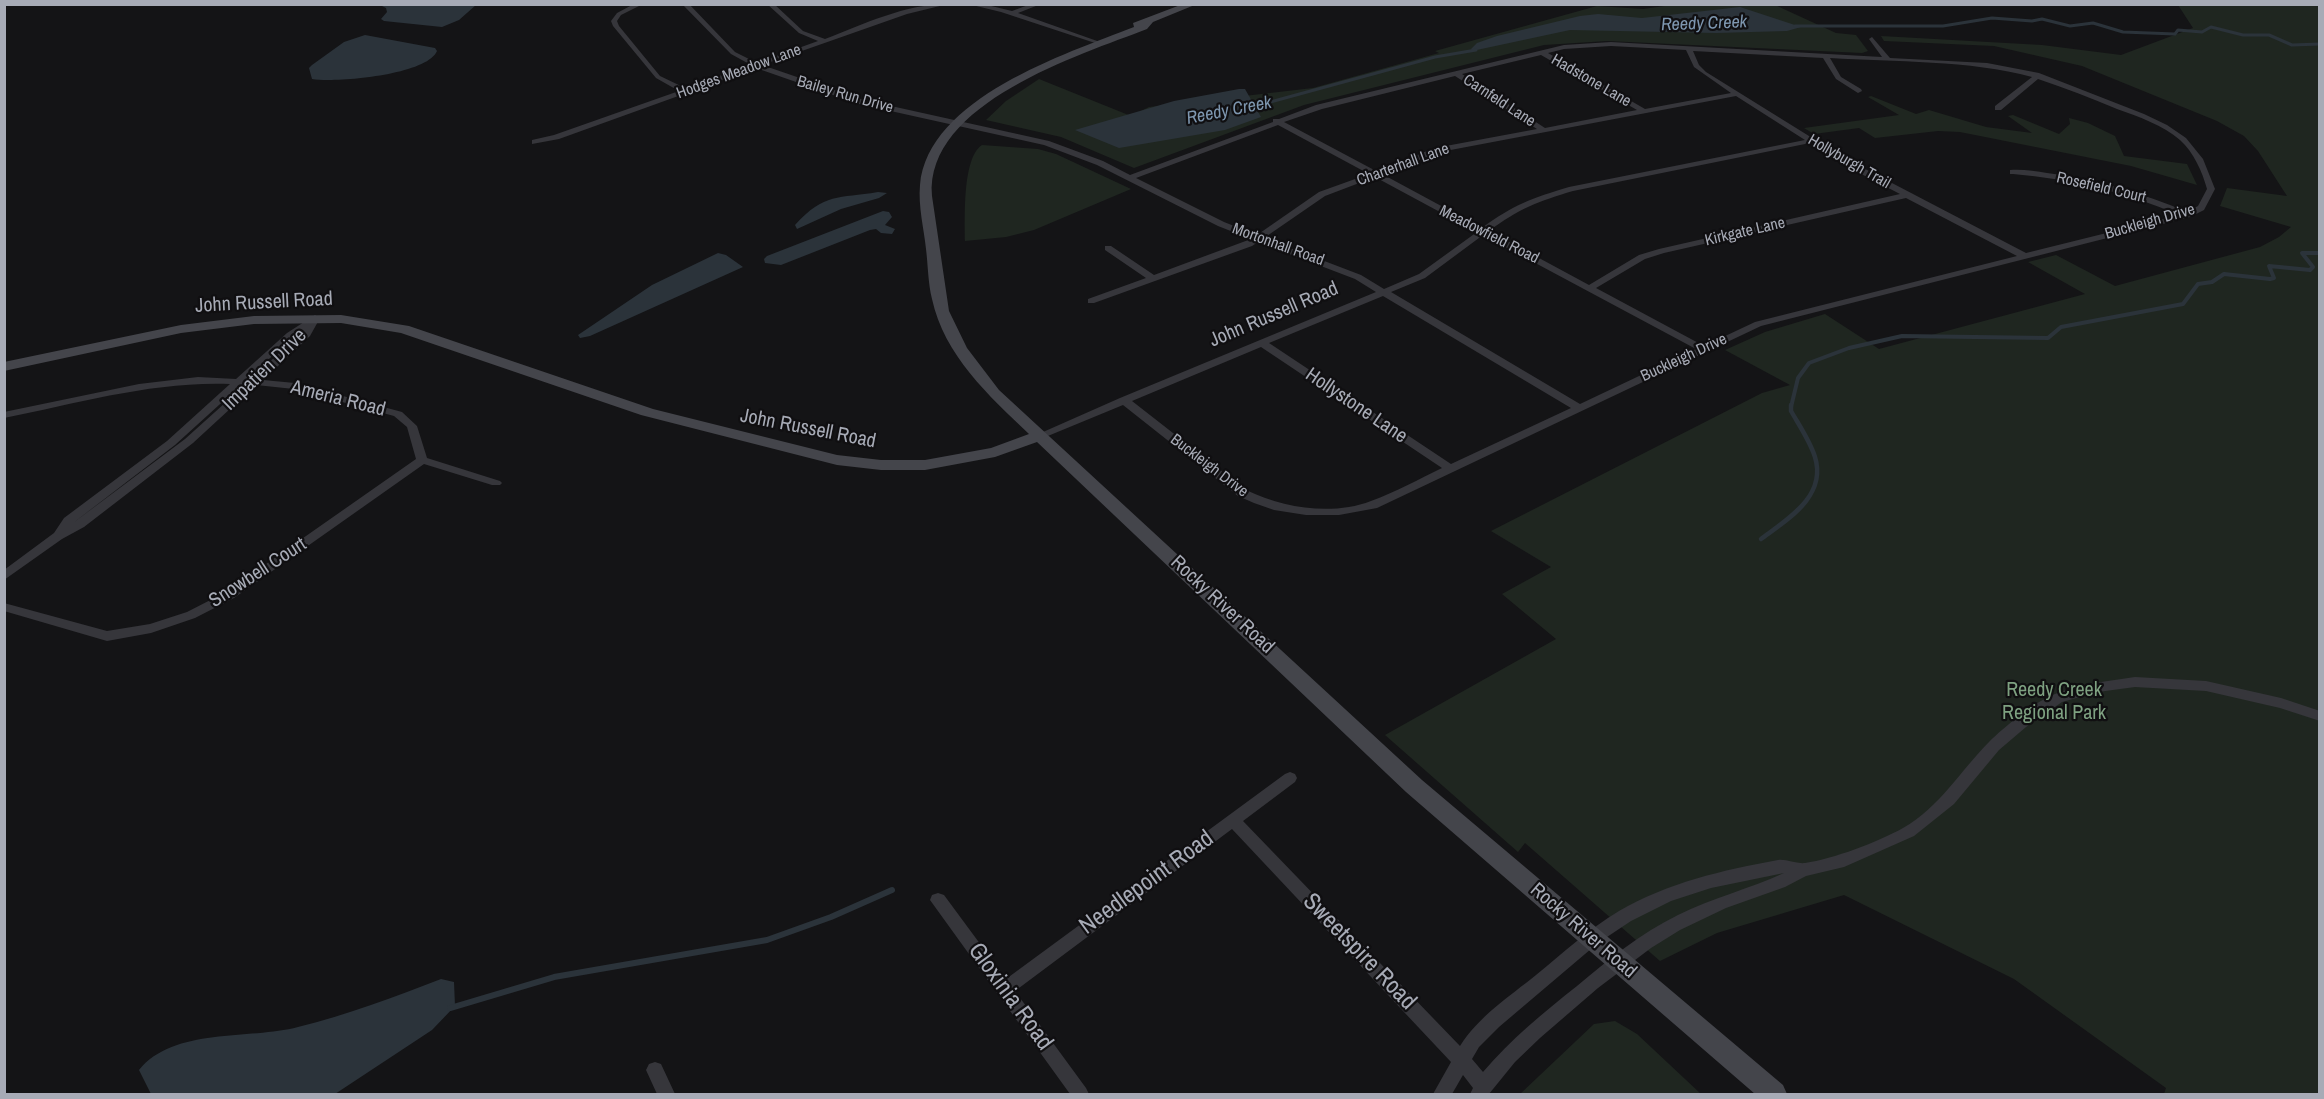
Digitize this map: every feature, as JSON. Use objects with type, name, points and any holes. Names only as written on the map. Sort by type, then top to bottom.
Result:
[{"type":"street","points":[[640,4],[619,14],[614,21],[616,26],[658,77],[686,91]]},
{"type":"street","name":"Bailey Run Drive","points":[[686,4],[732,53],[757,65],[851,99],[958,124]]},
{"type":"street","points":[[770,4],[801,32],[825,41]]},
{"type":"street","name":"Hodges Meadow Lane","points":[[535,142],[556,138],[905,12],[945,4]]},
{"type":"street","points":[[972,4],[1013,13],[1097,42]]},
{"type":"street","points":[[1013,13],[1038,4]]},
{"type":"street","name":"Rocky River Road","points":[[1193,4],[1097,42],[997,92],[958,124],[934,155],[926,186],[942,314],[958,348],[994,393],[1414,786],[1774,1095]]},
{"type":"street","name":"Rocky River Road","points":[[1069,57],[1144,27],[1148,22]]},
{"type":"street","points":[[1872,39],[1888,60]]},
{"type":"street","name":"Buckleigh Drive","points":[[1124,400],[1242,493],[1264,504],[1291,511],[1330,513],[1373,505],[1758,324],[2187,214],[2201,208],[2211,189],[2203,169],[2180,136],[2154,121],[2039,75],[1987,65],[1584,45],[1540,52],[1319,106],[1129,178]]},
{"type":"street","name":"Hollyburgh Trail","points":[[1689,49],[1696,66],[1704,73],[1812,141],[1907,195],[2024,256]]},
{"type":"street","name":"Hadstone Lane","points":[[1540,52],[1642,110]]},
{"type":"street","points":[[1825,56],[1838,78],[1858,91]]},
{"type":"street","name":"Carnfeld Lane","points":[[1455,73],[1542,129]]},
{"type":"street","points":[[1998,108],[2039,75]]},
{"type":"street","name":"Charterhall Lane","points":[[1091,301],[1259,239],[1322,194],[1447,148],[1737,94]]},
{"type":"street","name":"Meadowfield Road","points":[[1276,121],[1703,349]]},
{"type":"street","name":"Mortonhall Road","points":[[958,124],[1074,152],[1221,224],[1335,267],[1383,292],[1580,408]]},
{"type":"street","name":"John Russell Road","points":[[4,367],[181,329],[254,320],[340,319],[405,329],[658,415],[837,460],[881,465],[925,465],[995,452],[1039,436],[1383,292],[1430,271],[1509,213],[1537,199],[1572,189],[1812,141]]},
{"type":"street","name":"Rosefield Court","points":[[2013,172],[2035,173],[2120,190],[2187,214]]},
{"type":"street","name":"Kirkgate Lane","points":[[1590,288],[1642,257],[1662,250],[1907,195]]},
{"type":"street","points":[[1108,248],[1152,279]]},
{"type":"street","name":"Impatien Drive","points":[[58,536],[68,521],[171,443],[290,335],[315,318]]},
{"type":"street","name":"Impatien Drive","points":[[4,576],[58,536],[80,524],[189,441],[307,334],[315,318]]},
{"type":"street","name":"Hollystone Lane","points":[[1262,343],[1450,468]]},
{"type":"street","name":"Ameria Road","points":[[4,416],[139,387],[198,380],[296,386],[398,414],[412,426],[422,460]]},
{"type":"street","points":[[422,460],[496,483]]},
{"type":"street","name":"Snowbell Court","points":[[4,607],[107,636],[141,630],[191,615],[230,595],[422,460]]},
{"type":"street","points":[[1481,1090],[1523,1044],[1620,962],[1664,930],[1702,911],[1790,878],[1802,870],[1839,862],[1909,832],[1949,800],[1994,746],[2021,723],[2058,698],[2098,687],[2135,682],[2185,684],[2206,686],[2281,703],[2319,716]]},
{"type":"street","name":"Needlepoint Road","points":[[1005,989],[1290,778]]},
{"type":"street","name":"Sweetspire Road","points":[[1233,820],[1462,1061],[1481,1090]]},
{"type":"street","points":[[1442,1095],[1473,1041],[1492,1021],[1592,938],[1625,916],[1666,896],[1711,881],[1782,866],[1802,870]]},
{"type":"street","name":"Gloxinia Road","points":[[938,900],[1080,1095]]},
{"type":"street","points":[[655,1070],[666,1095]]},
{"type":"green space","points":[[1679,4],[1775,5],[1836,33],[1856,35],[1868,51],[1862,53],[1607,41],[1544,45],[1304,105],[1134,168],[1061,137],[986,120],[1006,101],[1039,79],[1131,116],[1149,107],[1313,88],[1597,6],[1643,9]]},
{"type":"green space","name":"Reedy Creek Regional Park","points":[[2178,5],[2319,5],[2319,1094],[2164,1094],[2166,1088],[2014,979],[1844,895],[1717,933],[1660,961],[1525,843],[1518,852],[1385,735],[1556,639],[1502,594],[1551,567],[1491,531],[1762,393],[1790,385],[1725,350],[1765,332],[1825,314],[1879,349],[2085,294],[2028,262],[2056,255],[2115,286],[2260,247],[2279,237],[2291,227],[2220,206],[2227,188],[2287,196],[2258,151],[2244,136],[2217,121],[2082,66],[1994,46],[1884,41],[1881,36],[2042,45],[2121,55],[2193,28]]},
{"type":"green space","points":[[1871,96],[1916,114],[1929,110],[1986,127],[2032,133],[2008,116],[2013,115],[2059,134],[2070,124],[2069,118],[2088,123],[2115,136],[2124,156],[2187,164],[2197,185],[2131,166],[1960,132],[1938,131],[1875,138],[1859,128],[1814,134],[1804,128],[1899,115],[1868,97]]},
{"type":"green space","points":[[982,145],[1038,149],[1056,154],[1131,189],[1034,230],[1006,237],[965,241],[968,175],[971,162]]},
{"type":"green space","points":[[1615,1021],[1637,1034],[1701,1094],[1520,1094],[1594,1024]]},
{"type":"water","points":[[380,5],[476,5],[459,20],[442,27],[384,21],[381,19],[387,12],[386,8]]},
{"type":"water","points":[[1740,7],[1801,27],[1787,31],[1716,33],[1570,30],[1472,51],[1471,49],[1477,43],[1497,36],[1580,16],[1598,14],[1642,18]]},
{"type":"water","points":[[365,35],[435,48],[437,51],[430,59],[417,66],[380,76],[340,80],[312,79],[309,68],[312,65],[344,42]]},
{"type":"water","points":[[1245,89],[1261,117],[1225,130],[1119,148],[1075,130],[1174,101]]},
{"type":"water","points":[[878,192],[887,193],[879,198],[841,209],[797,229],[795,225],[824,202]]},
{"type":"water","points":[[883,211],[889,212],[892,217],[885,225],[895,229],[892,234],[881,233],[876,229],[870,230],[781,265],[765,263],[764,259],[767,256]]},
{"type":"water","points":[[718,253],[726,255],[743,267],[590,336],[580,338],[578,335],[652,285]]},
{"type":"water","points":[[441,979],[454,982],[455,1006],[432,1030],[335,1094],[151,1094],[139,1070],[154,1056],[172,1047],[213,1037],[298,1027],[388,999]]},
{"type":"waterway","name":"Reedy Creek","points":[[1795,26],[1943,26],[1992,18],[2032,21],[2042,19],[2070,26],[2093,23],[2123,32],[2175,34],[2178,30],[2202,32],[2211,27],[2243,35],[2269,35],[2292,45],[2320,44]]},
{"type":"waterway","name":"Reedy Creek","points":[[1252,107],[1435,57],[1476,50]]},
{"type":"waterway","points":[[1791,407],[1798,378],[1809,363],[1849,348],[1902,336],[2048,338],[2061,327],[2183,304],[2198,284],[2212,282],[2224,274],[2270,279],[2274,278],[2269,266],[2310,270],[2313,267],[2302,253],[2320,253]]},
{"type":"waterway","points":[[1761,539],[1803,505],[1815,483],[1817,471],[1815,457],[1791,407]]},
{"type":"waterway","points":[[450,1008],[554,977],[767,940],[831,917],[892,890]]}]
